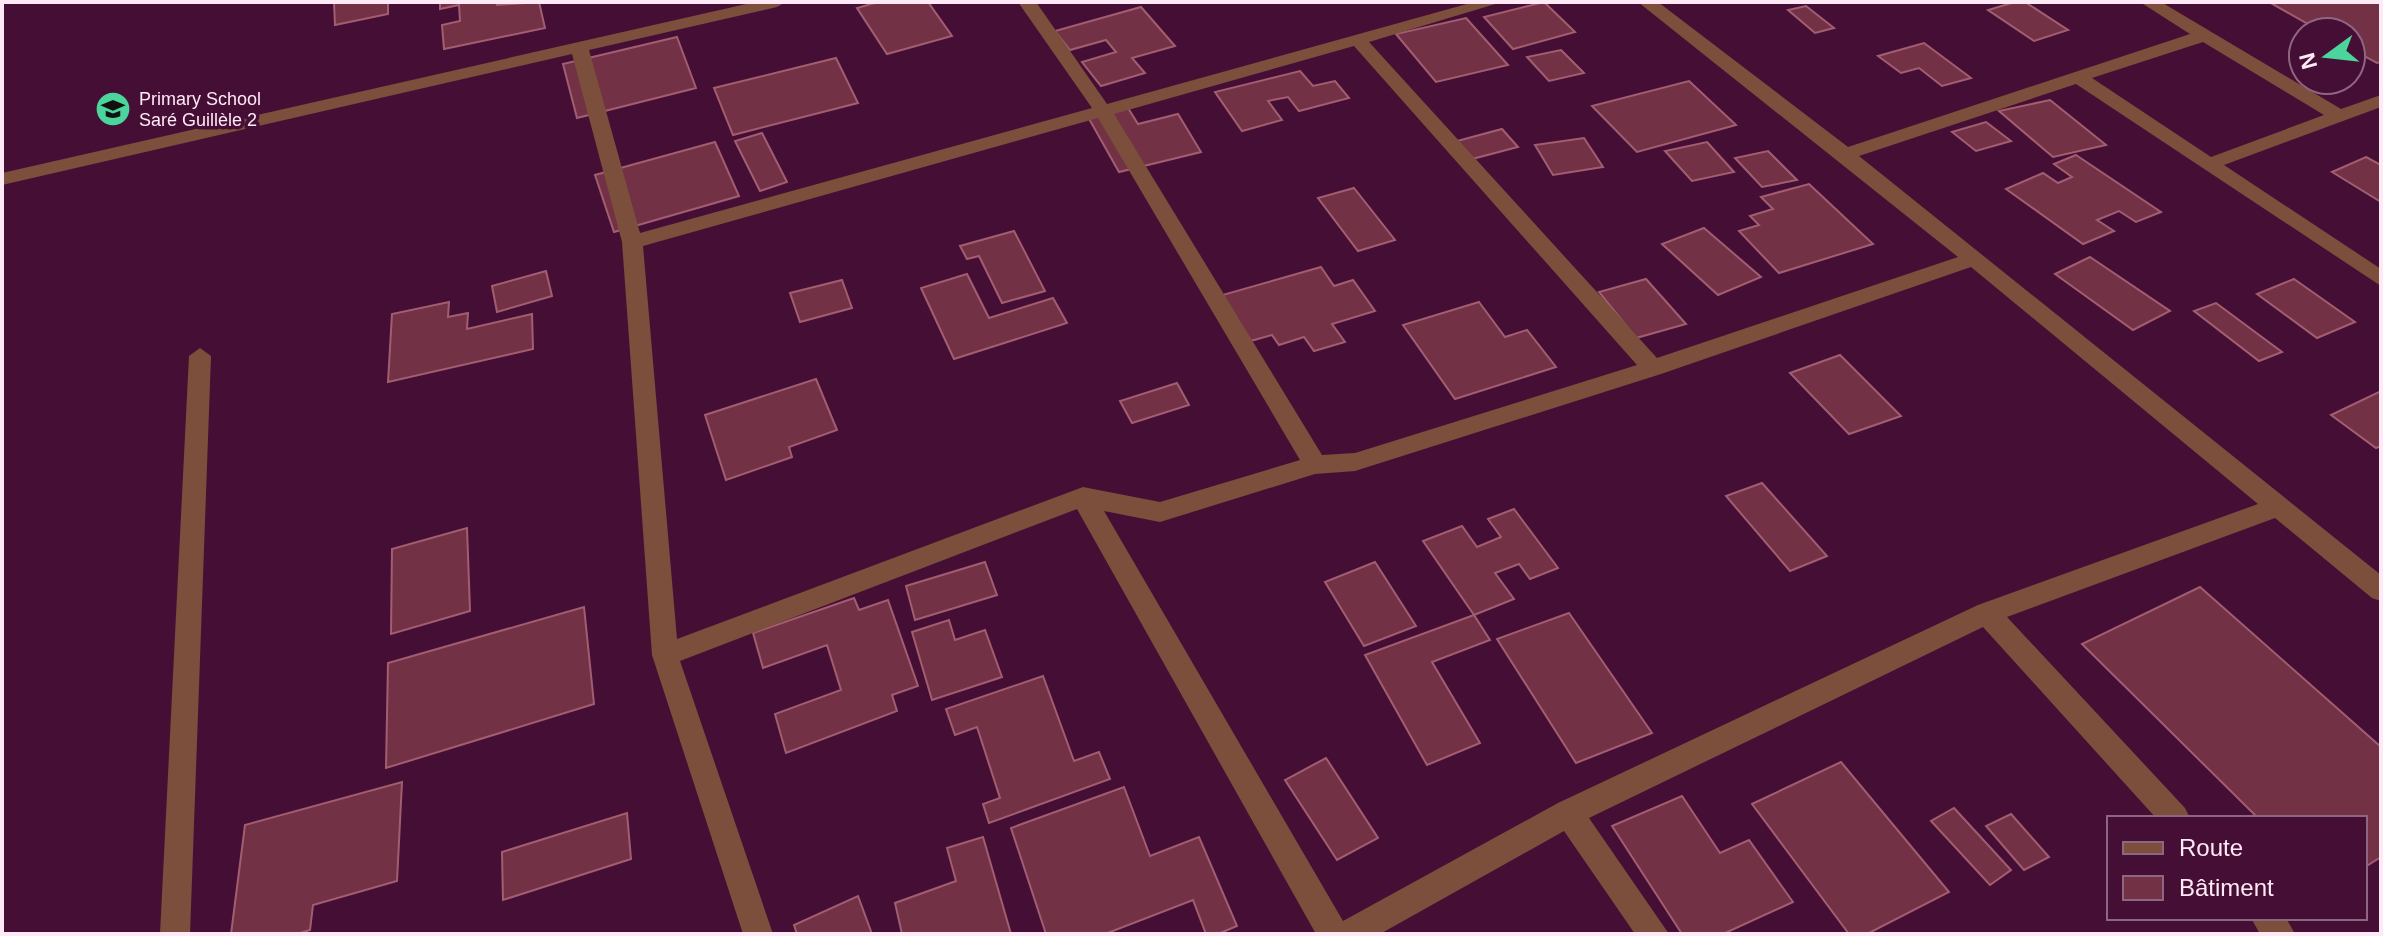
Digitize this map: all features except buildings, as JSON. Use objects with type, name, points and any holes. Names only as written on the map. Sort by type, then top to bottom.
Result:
[{"type":"street","points":[[2,179],[777,2]]},
{"type":"street","points":[[1027,2],[1103,111],[1315,465]]},
{"type":"street","points":[[632,242],[1493,2]]},
{"type":"street","points":[[1647,2],[1845,154],[2381,590]]},
{"type":"street","points":[[2149,2],[2339,116]]},
{"type":"street","points":[[1845,154],[2205,35]]},
{"type":"street","points":[[1358,40],[1653,368]]},
{"type":"street","points":[[579,47],[632,242],[665,655],[758,934]]},
{"type":"street","points":[[2078,77],[2381,279]]},
{"type":"street","points":[[2209,164],[2381,101]]},
{"type":"street","points":[[665,655],[1083,497],[1160,512],[1315,465],[1355,462],[1653,368],[1973,259]]},
{"type":"street","points":[[175,934],[200,356]]},
{"type":"street","points":[[1083,497],[1333,934]]},
{"type":"street","points":[[1350,934],[1568,813],[1987,613],[2278,507]]},
{"type":"street","points":[[1987,613],[2173,816]]},
{"type":"street","points":[[1568,813],[1654,934]]},
{"type":"place","name":"Primary School Saré Guillèle 2","points":[[113,109]]}]
